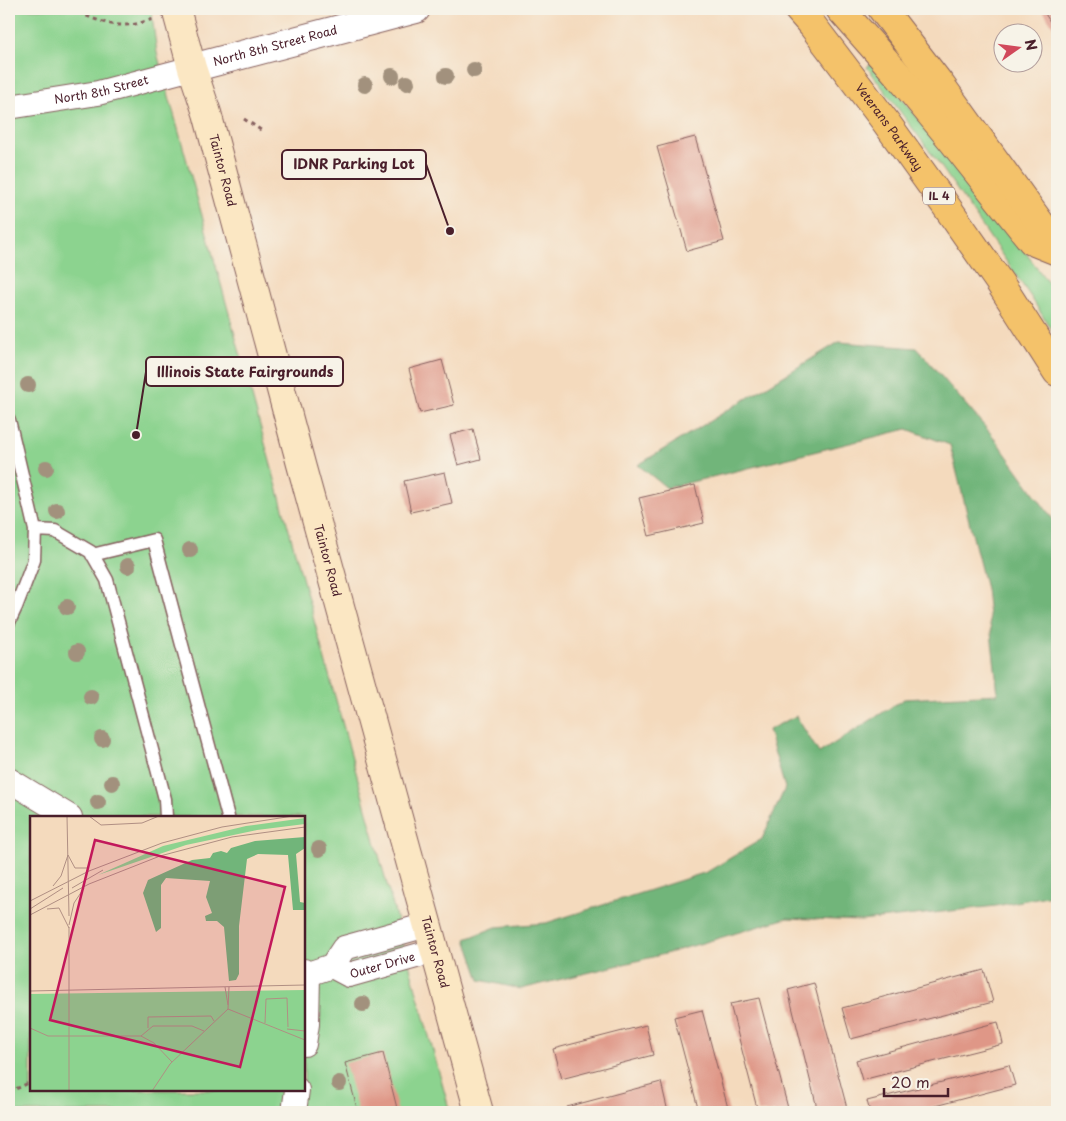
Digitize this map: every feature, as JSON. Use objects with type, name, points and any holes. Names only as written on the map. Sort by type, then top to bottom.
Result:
[{"type":"highway","name":"Veterans Parkway","points":[[788,9],[805,17],[885,121],[1000,283],[1057,372]]},
{"type":"highway","points":[[840,9],[899,76],[1032,241],[1057,250]]},
{"type":"highway","points":[[882,9],[946,92],[1036,217],[1057,250]]},
{"type":"highway","points":[[905,9],[991,123],[1019,164],[1036,217]]},
{"type":"main road","name":"Taintor Road","points":[[165,14],[192,68],[207,113],[302,468],[479,1112]]},
{"type":"street","name":"North 8th Street Road","points":[[192,68],[416,9]]},
{"type":"street","name":"North 8th Street","points":[[9,107],[98,92],[192,68]]},
{"type":"street","points":[[9,780],[68,816]]},
{"type":"street","name":"Outer Drive","points":[[332,966],[344,948],[427,924]]},
{"type":"street","name":"Outer Drive","points":[[306,972],[332,966],[349,975],[434,951]]},
{"type":"street","points":[[305,1037],[307,1024],[306,972]]},
{"type":"street","points":[[294,1112],[297,1091]]},
{"type":"lane","points":[[9,420],[35,530],[34,560],[9,622]]},
{"type":"lane","points":[[35,530],[56,531],[91,552],[107,580],[165,799],[166,816]]},
{"type":"lane","points":[[92,555],[154,540],[228,816]]},
{"type":"path","points":[[72,9],[105,22],[125,25],[139,23],[165,14]]},
{"type":"path","points":[[244,119],[264,132]]},
{"type":"path","points":[[9,1092],[30,1082]]},
{"type":"green space","points":[[9,9],[151,9],[157,53],[450,1112],[9,1112]]},
{"type":"green space","points":[[873,63],[1000,218],[1057,295],[1057,339],[1031,297],[940,165],[867,67]]},
{"type":"green space","points":[[839,342],[917,348],[992,435],[1057,525],[1057,894],[996,906],[861,921],[787,918],[665,954],[521,989],[480,980],[466,939],[496,927],[546,923],[707,872],[762,839],[785,788],[768,730],[796,716],[819,753],[904,699],[998,694],[986,589],[950,445],[907,429],[667,488],[638,465]]},
{"type":"building","points":[[1042,9],[1057,9],[1057,33],[1044,12]]},
{"type":"building","points":[[695,137],[724,241],[687,251],[657,147]]},
{"type":"building","points":[[442,360],[454,405],[420,413],[409,369]]},
{"type":"building","points":[[473,429],[481,459],[458,465],[450,435]]},
{"type":"building","points":[[445,472],[452,503],[411,512],[404,481]]},
{"type":"building","points":[[695,485],[704,523],[649,536],[639,498]]},
{"type":"building","points":[[984,970],[993,1002],[851,1039],[842,1008]]},
{"type":"building","points":[[814,983],[848,1112],[818,1112],[788,990]]},
{"type":"building","points":[[759,998],[789,1112],[758,1112],[730,1004]]},
{"type":"building","points":[[702,1010],[729,1112],[699,1112],[674,1017]]},
{"type":"building","points":[[998,1022],[1003,1044],[862,1080],[856,1060]]},
{"type":"building","points":[[646,1025],[653,1055],[561,1079],[553,1049]]},
{"type":"building","points":[[383,1053],[398,1112],[358,1112],[345,1063]]},
{"type":"building","points":[[1009,1065],[1015,1085],[912,1112],[870,1112],[867,1101]]},
{"type":"building","points":[[661,1082],[668,1112],[568,1112],[567,1107]]},
{"type":"place","name":"IDNR Parking Lot","points":[[450,231]]},
{"type":"place","name":"Illinois State Fairgrounds","points":[[136,435]]}]
